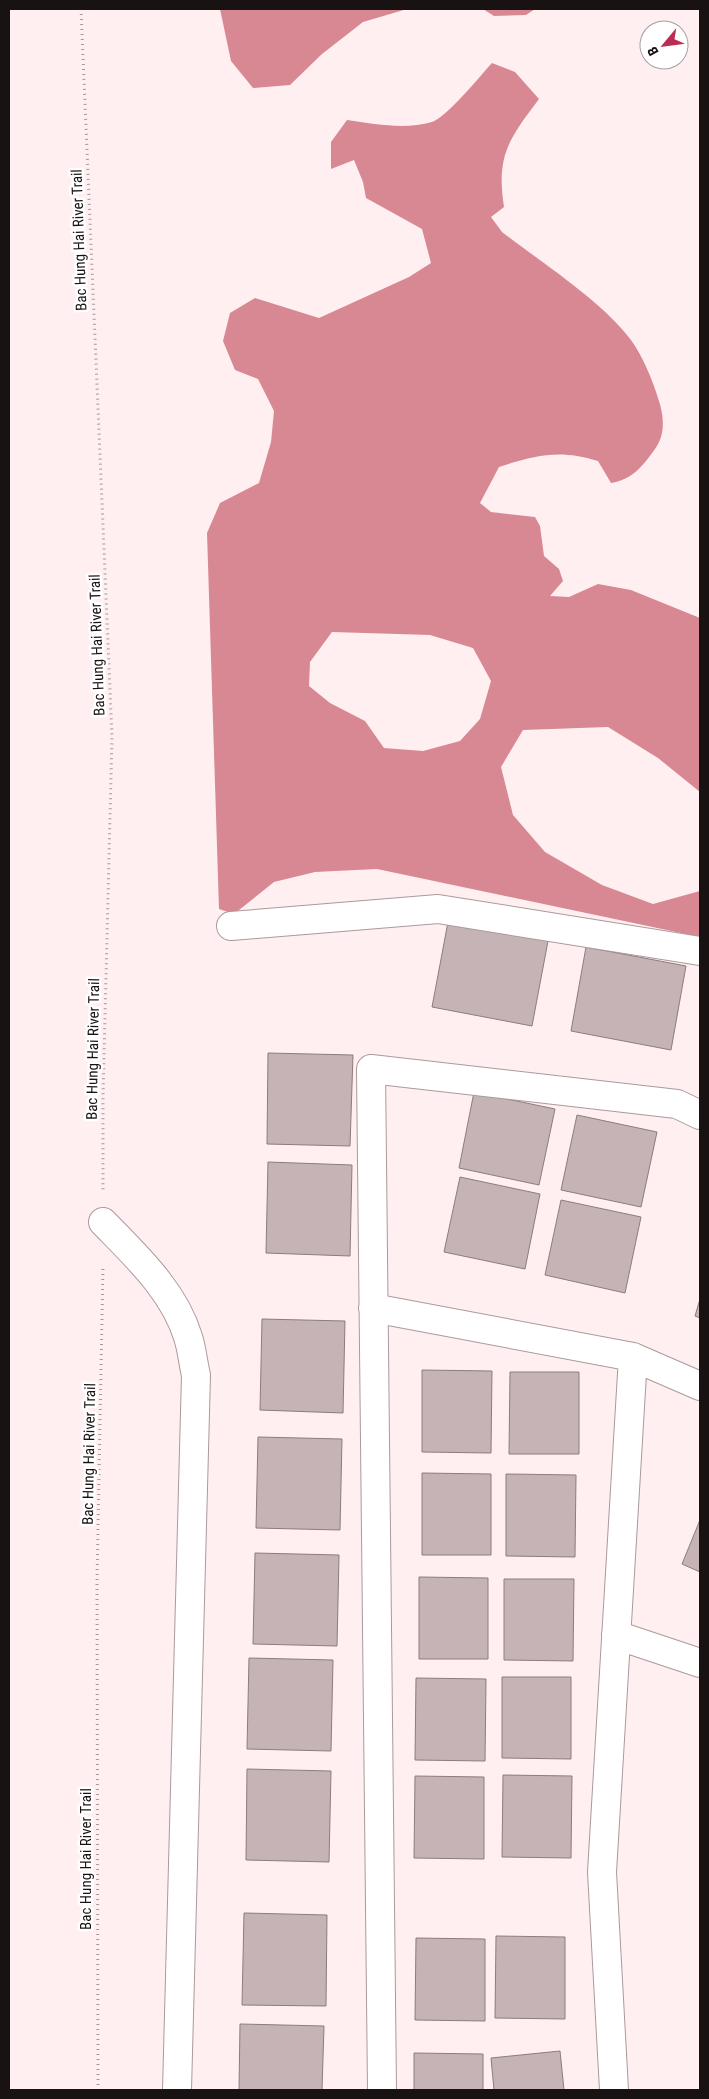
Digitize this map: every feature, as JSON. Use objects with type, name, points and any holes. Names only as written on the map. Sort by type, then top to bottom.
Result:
[{"type":"street","points":[[231,926],[438,908],[700,951]]},
{"type":"street","points":[[382,2090],[371,1069],[677,1104],[700,1115]]},
{"type":"street","points":[[104,1222],[151,1274],[174,1304],[188,1337],[196,1375],[177,2090]]},
{"type":"street","points":[[373,1308],[632,1357],[700,1386]]},
{"type":"street","points":[[614,2090],[602,1872],[632,1357]]},
{"type":"street","points":[[616,1635],[700,1663]]},
{"type":"path","name":"Bac Hung Hai River Trail","points":[[80,9],[112,737],[103,1097],[104,1222],[97,1580],[98,2090]]},
{"type":"shaded area","points":[[220,9],[407,9],[363,22],[322,54],[290,85],[253,88],[231,61]]},
{"type":"shaded area","points":[[483,9],[535,9],[526,15],[494,16]]},
{"type":"shaded area","points":[[492,63],[515,72],[539,99],[520,125],[507,148],[502,174],[504,207],[491,217],[502,232],[571,283],[605,311],[631,340],[653,383],[660,404],[663,424],[661,437],[655,449],[641,467],[625,479],[611,483],[598,461],[571,455],[548,455],[525,459],[499,467],[480,503],[491,512],[535,517],[540,526],[544,556],[559,569],[563,581],[550,596],[569,597],[598,584],[631,590],[700,618],[700,792],[658,758],[608,727],[523,730],[501,767],[513,815],[545,852],[602,885],[653,904],[700,891],[700,937],[377,869],[315,872],[274,882],[234,914],[219,909],[207,533],[220,503],[259,483],[271,442],[274,411],[258,379],[235,370],[223,341],[230,313],[255,298],[319,318],[409,277],[431,263],[422,229],[366,198],[363,182],[354,160],[331,169],[331,142],[347,120],[401,126],[432,122],[446,113]],"holes":[[[332,632],[430,635],[473,648],[491,681],[480,719],[460,741],[423,751],[384,748],[365,721],[330,703],[309,686],[310,662]]]},
{"type":"building","points":[[448,922],[548,941],[532,1026],[432,1007]]},
{"type":"building","points":[[586,947],[686,966],[671,1050],[571,1031]]},
{"type":"building","points":[[268,1053],[353,1055],[350,1146],[267,1144]]},
{"type":"building","points":[[474,1092],[555,1109],[539,1185],[459,1168]]},
{"type":"building","points":[[577,1115],[657,1132],[641,1207],[561,1190]]},
{"type":"building","points":[[268,1162],[352,1165],[350,1256],[266,1253]]},
{"type":"building","points":[[460,1177],[540,1194],[525,1269],[444,1252]]},
{"type":"building","points":[[561,1200],[641,1217],[625,1293],[545,1275]]},
{"type":"building","points":[[700,1299],[700,1318],[695,1316]]},
{"type":"building","points":[[262,1319],[345,1321],[343,1413],[260,1410]]},
{"type":"building","points":[[422,1370],[492,1371],[491,1453],[422,1452]]},
{"type":"building","points":[[510,1372],[579,1372],[579,1454],[509,1454]]},
{"type":"building","points":[[258,1437],[342,1439],[340,1530],[256,1528]]},
{"type":"building","points":[[422,1473],[491,1474],[491,1555],[422,1555]]},
{"type":"building","points":[[506,1474],[576,1475],[575,1557],[506,1556]]},
{"type":"building","points":[[700,1520],[700,1572],[682,1564]]},
{"type":"building","points":[[255,1553],[339,1555],[337,1646],[253,1644]]},
{"type":"building","points":[[419,1577],[488,1578],[488,1659],[419,1659]]},
{"type":"building","points":[[504,1579],[574,1579],[573,1661],[504,1660]]},
{"type":"building","points":[[249,1658],[333,1660],[331,1751],[247,1749]]},
{"type":"building","points":[[502,1677],[571,1677],[571,1759],[502,1758]]},
{"type":"building","points":[[416,1678],[486,1679],[485,1761],[415,1760]]},
{"type":"building","points":[[247,1769],[331,1771],[329,1862],[246,1860]]},
{"type":"building","points":[[503,1775],[572,1776],[571,1858],[502,1857]]},
{"type":"building","points":[[415,1776],[484,1777],[484,1859],[414,1858]]},
{"type":"building","points":[[244,1913],[327,1915],[326,2006],[242,2005]]},
{"type":"building","points":[[496,1936],[565,1937],[565,2019],[495,2018]]},
{"type":"building","points":[[416,1938],[485,1939],[485,2021],[415,2020]]},
{"type":"building","points":[[240,2024],[324,2026],[322,2090],[239,2090]]},
{"type":"building","points":[[560,2051],[564,2090],[494,2090],[491,2058]]},
{"type":"building","points":[[414,2053],[483,2054],[483,2090],[414,2090]]}]
